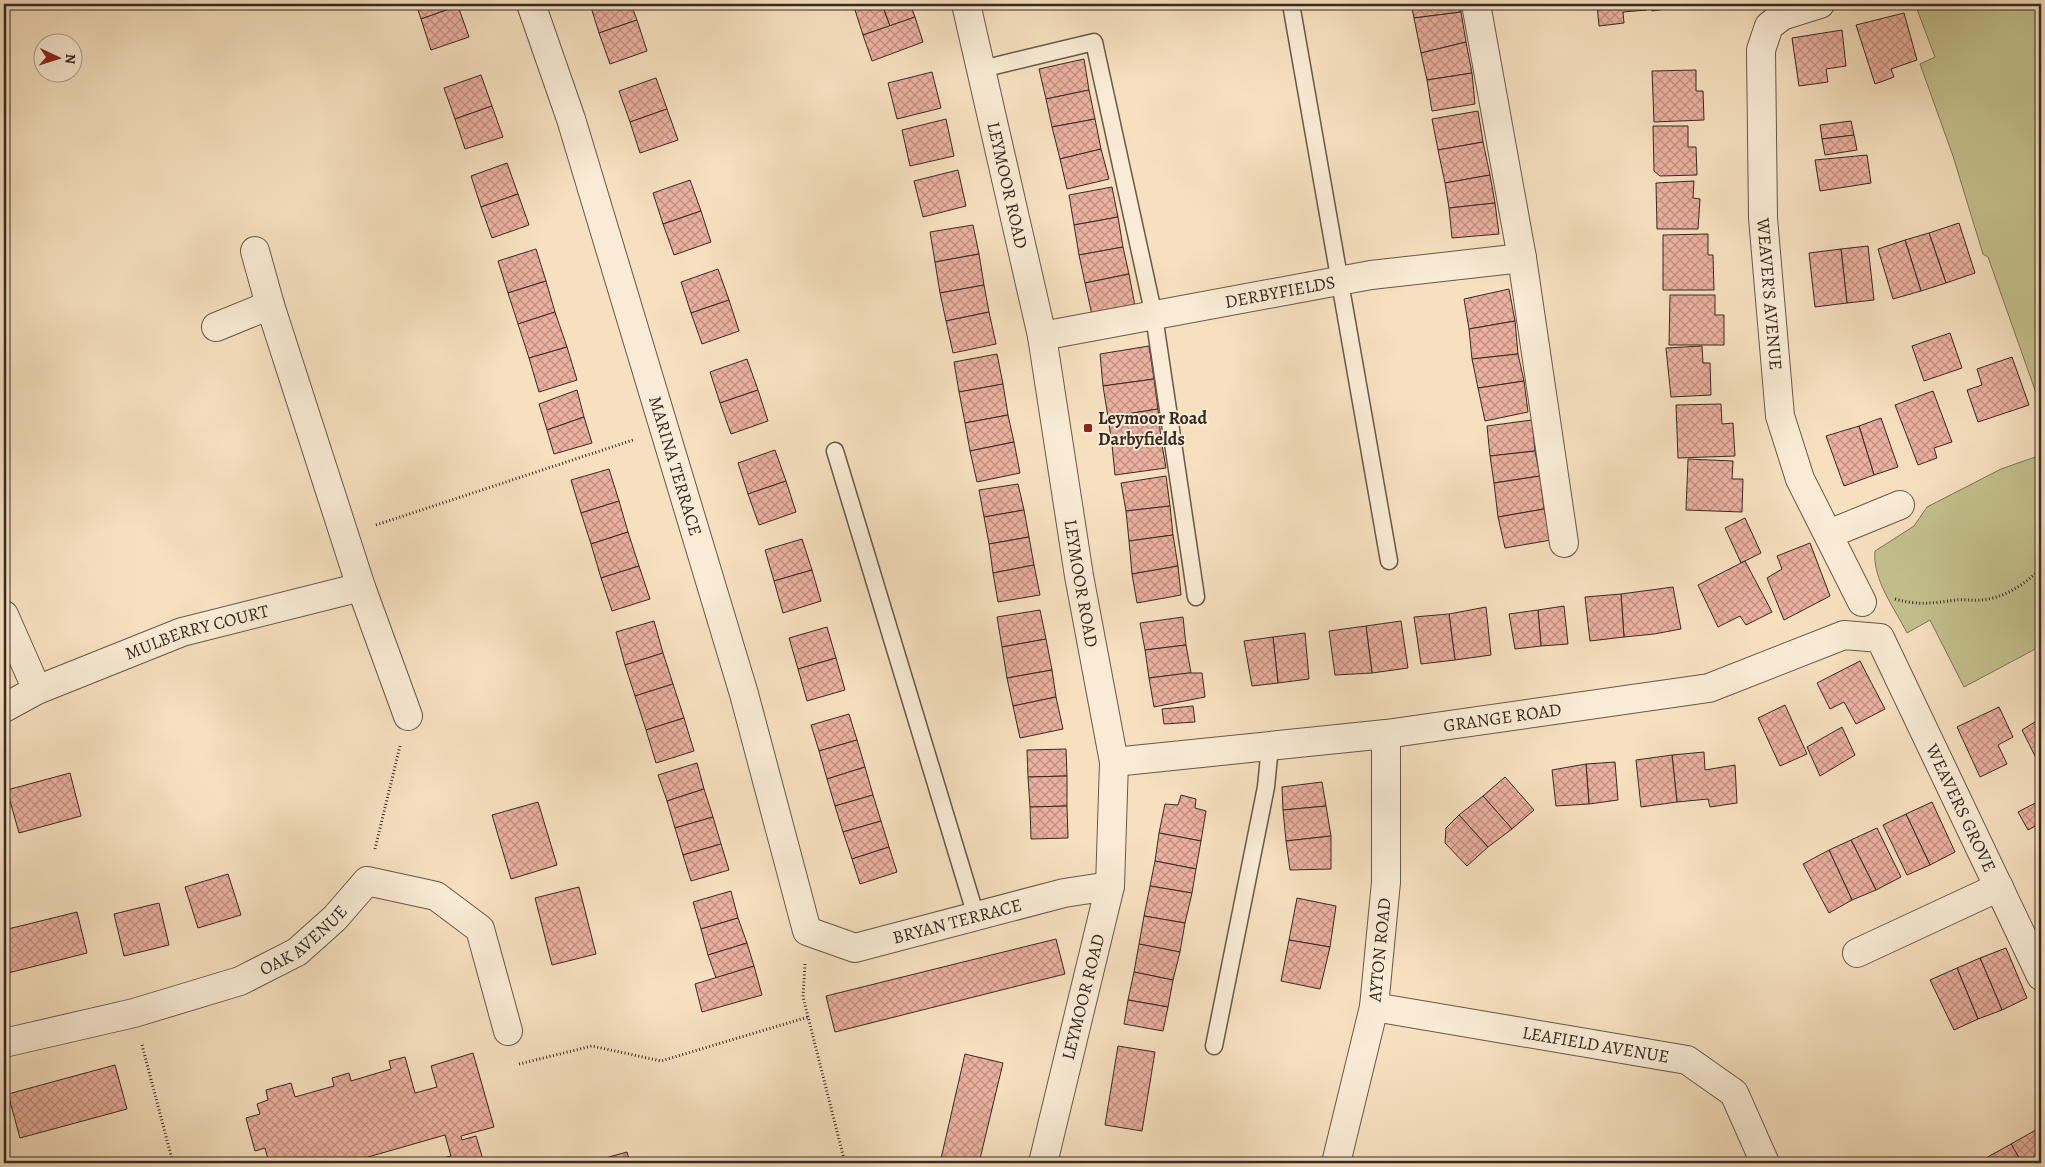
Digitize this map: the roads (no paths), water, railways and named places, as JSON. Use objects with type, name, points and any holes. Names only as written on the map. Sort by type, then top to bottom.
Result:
[{"type":"street","name":"MARINA TERRACE","points":[[531,4],[571,119],[744,694],[807,931]]},
{"type":"street","name":"LEYMOOR ROAD","points":[[966,4],[1042,336],[1079,576],[1114,762],[1110,886],[1043,1163]]},
{"type":"street","points":[[1476,4],[1522,258],[1564,544]]},
{"type":"street","name":"WEAVER'S AVENUE","points":[[1820,4],[1782,16],[1769,26],[1761,50],[1763,218],[1780,416],[1800,479],[1862,602]]},
{"type":"street","points":[[255,251],[270,305],[361,587],[408,716]]},
{"type":"street","name":"DERBYFIELDS","points":[[1042,336],[1371,275],[1522,258]]},
{"type":"street","points":[[216,327],[270,305]]},
{"type":"street","points":[[1829,534],[1900,505]]},
{"type":"street","name":"MULBERRY COURT","points":[[4,708],[37,690],[182,632],[361,587]]},
{"type":"street","points":[[4,615],[37,690]]},
{"type":"street","name":"GRANGE ROAD","points":[[1114,762],[1386,734],[1709,688],[1844,635],[1880,638]]},
{"type":"street","name":"WEAVERS GROVE","points":[[1880,638],[2041,976]]},
{"type":"street","name":"AYTON ROAD","points":[[1336,1163],[1374,1007],[1386,882],[1386,734]]},
{"type":"street","name":"OAK AVENUE","points":[[4,1043],[134,1012],[240,981],[297,952],[335,918],[367,881],[436,896],[480,929],[508,1031]]},
{"type":"street","name":"BRYAN TERRACE","points":[[807,931],[855,948],[1064,893],[1110,886]]},
{"type":"street","points":[[1856,953],[1998,887]]},
{"type":"street","name":"LEAFIELD AVENUE","points":[[1374,1007],[1687,1060],[1734,1094],[1765,1163]]},
{"type":"lane","points":[[1291,4],[1389,561]]},
{"type":"lane","points":[[982,69],[1094,42],[1154,316],[1196,596]]},
{"type":"lane","points":[[835,452],[976,916]]},
{"type":"lane","points":[[1214,1046],[1266,787],[1270,746]]},
{"type":"place","name":"Leymoor Road Darbyfields","points":[[1088,428]]}]
